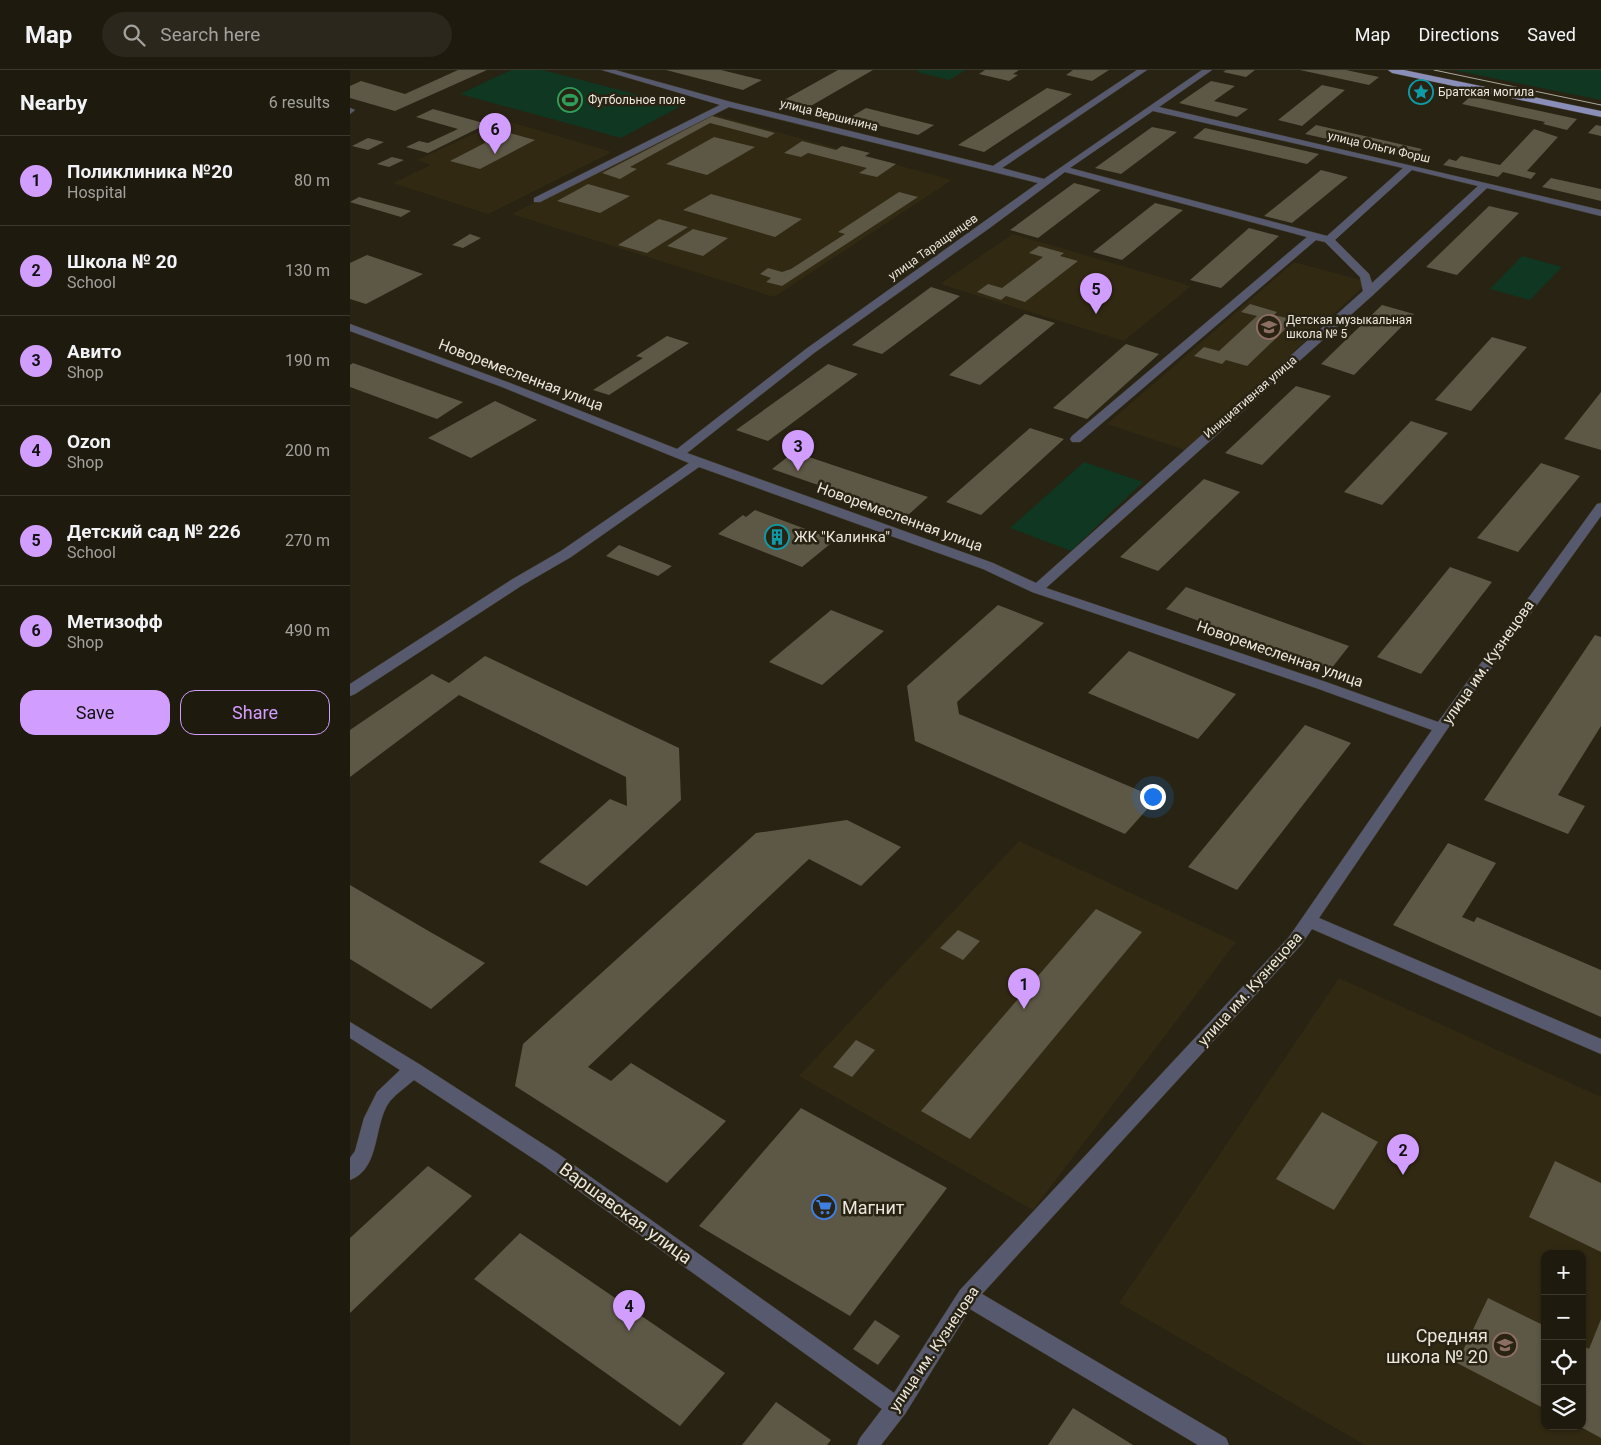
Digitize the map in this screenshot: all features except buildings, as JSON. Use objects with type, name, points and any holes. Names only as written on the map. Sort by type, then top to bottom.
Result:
[{"type":"main road","points":[[1392,70],[1601,114]]},
{"type":"street","name":"улица Вершинина","points":[[606,70],[728,104],[1046,182]]},
{"type":"street","points":[[995,169],[1143,70]]},
{"type":"street","name":"улица Таращанцев","points":[[678,454],[810,351],[1063,169],[1208,70]]},
{"type":"street","points":[[537,200],[728,104]]},
{"type":"street","name":"улица Ольги Форш","points":[[1151,108],[1601,213]]},
{"type":"street","points":[[1329,240],[1410,167]]},
{"type":"street","points":[[1063,169],[1329,240],[1365,276],[1370,293]]},
{"type":"street","name":"Инициативная улица","points":[[1037,589],[1173,465],[1370,293],[1485,185]]},
{"type":"street","points":[[1076,439],[1316,235]]},
{"type":"street","name":"Новоремесленная улица","points":[[350,327],[506,385],[698,462],[988,566],[1037,589],[1322,685],[1441,728]]},
{"type":"street","points":[[350,691],[516,583],[566,554],[698,462]]},
{"type":"street","name":"улица им. Кузнецова","points":[[868,1445],[896,1407],[967,1296],[1295,941],[1441,728],[1599,513]]},
{"type":"street","points":[[1310,921],[1601,1047]]},
{"type":"street","name":"Варшавская улица","points":[[350,1029],[550,1159],[896,1407]]},
{"type":"street","points":[[350,1172],[364,1154],[373,1118],[384,1097],[413,1069]]},
{"type":"street","points":[[967,1296],[1218,1445]]},
{"type":"shaded area","points":[[712,114],[952,180],[774,297],[512,214]]},
{"type":"shaded area","points":[[504,120],[612,152],[488,214],[393,183],[431,165],[417,160]]},
{"type":"shaded area","points":[[1013,234],[1191,286],[1124,341],[940,284]]},
{"type":"shaded area","name":"Детская музыкальная школа № 5","points":[[1294,262],[1368,282],[1188,451],[1107,424]]},
{"type":"shaded area","points":[[1019,841],[1236,942],[1033,1210],[799,1076]]},
{"type":"shaded area","points":[[1339,978],[1601,1097],[1601,1445],[1365,1445],[1119,1303]]},
{"type":"green space","name":"Футбольное поле","points":[[511,70],[543,70],[681,106],[621,138],[460,94]]},
{"type":"green space","points":[[919,70],[966,70],[949,80],[916,72]]},
{"type":"green space","points":[[1453,70],[1601,70],[1601,100]]},
{"type":"green space","points":[[1522,256],[1562,267],[1530,300],[1490,289]]},
{"type":"green space","points":[[1084,462],[1143,482],[1071,551],[1010,528]]},
{"type":"tram line","points":[[1434,70],[1601,105]]},
{"type":"place","name":"Братская могила","points":[[1421,92]]},
{"type":"place","name":"Футбольное поле","points":[[570,100]]},
{"type":"place","name":"Метизофф","points":[[495,154]]},
{"type":"place","name":"Детский сад № 226","points":[[1096,314]]},
{"type":"place","name":"Детская музыкальная школа № 5","points":[[1269,327]]},
{"type":"place","name":"Авито","points":[[798,471]]},
{"type":"place","name":"ЖК \"Калинка\"","points":[[777,537]]},
{"type":"place","name":"Поликлиника №20","points":[[1024,1009]]},
{"type":"place","name":"Школа № 20","points":[[1403,1175]]},
{"type":"place","name":"Магнит","points":[[824,1207]]},
{"type":"place","name":"Ozon","points":[[629,1331]]},
{"type":"place","name":"Средняя школа № 20","points":[[1505,1345]]}]
